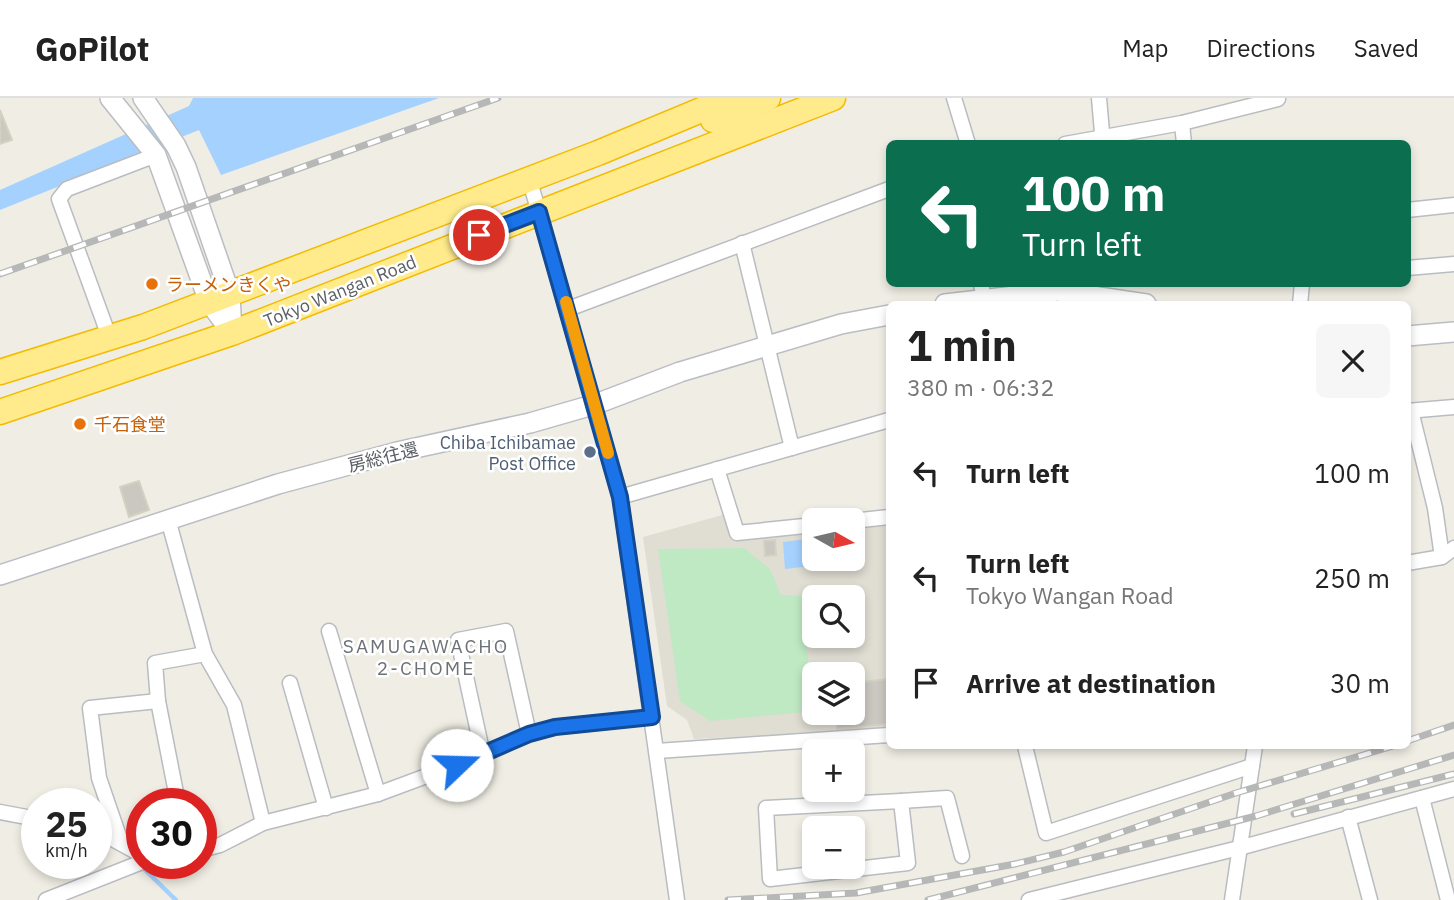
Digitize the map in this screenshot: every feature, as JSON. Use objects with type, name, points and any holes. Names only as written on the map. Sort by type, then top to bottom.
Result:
[{"type":"highway","name":"Tokyo Wangan Road","points":[[0,372],[110,339],[220,298],[598,153],[730,98]]},
{"type":"highway","points":[[598,153],[713,121],[768,98]]},
{"type":"highway","name":"Tokyo Wangan Road","points":[[0,412],[232,333],[833,98]]},
{"type":"street","points":[[143,98],[176,146],[232,333]]},
{"type":"street","points":[[954,98],[967,140]]},
{"type":"street","points":[[1100,98],[1102,140],[1278,99]]},
{"type":"street","points":[[116,104],[156,155],[220,298]]},
{"type":"street","points":[[1182,123],[1184,140]]},
{"type":"street","points":[[110,339],[59,199],[67,189],[156,155]]},
{"type":"street","points":[[530,178],[596,404],[620,497],[677,900]]},
{"type":"street","points":[[568,309],[886,190]]},
{"type":"street","points":[[1411,210],[1454,205]]},
{"type":"street","points":[[742,243],[792,448]]},
{"type":"street","points":[[1411,268],[1454,264]]},
{"type":"street","points":[[953,301],[983,291],[1058,291],[1130,301]]},
{"type":"street","name":"房総往還","points":[[0,575],[278,484],[596,404],[680,372],[841,324],[886,315]]},
{"type":"street","points":[[1411,336],[1454,332]]},
{"type":"street","points":[[1411,411],[1454,407]]},
{"type":"street","points":[[1411,418],[1448,552],[1411,562]]},
{"type":"street","points":[[620,497],[886,421]]},
{"type":"street","points":[[717,469],[737,533],[802,526]]},
{"type":"street","points":[[865,520],[886,517]]},
{"type":"street","points":[[167,519],[205,654],[234,705],[263,823]]},
{"type":"street","points":[[330,631],[378,794]]},
{"type":"street","points":[[483,755],[458,639],[506,631],[529,734]]},
{"type":"street","points":[[175,788],[158,701],[155,663],[205,654]]},
{"type":"street","points":[[290,683],[326,808]]},
{"type":"street","points":[[121,842],[99,778],[90,708],[158,701]]},
{"type":"street","points":[[217,846],[263,823],[378,794],[483,755],[529,734],[555,727],[652,717]]},
{"type":"street","points":[[865,740],[886,736]]},
{"type":"street","points":[[657,751],[802,747]]},
{"type":"street","points":[[1026,749],[1046,833],[1252,766]]},
{"type":"street","points":[[1231,900],[1255,749]]},
{"type":"street","points":[[1029,900],[1064,895],[1454,789]]},
{"type":"street","points":[[865,798],[901,801],[947,798],[962,856]]},
{"type":"street","points":[[1422,798],[1448,900]]},
{"type":"street","points":[[802,802],[766,808],[769,879],[908,863],[901,801]]},
{"type":"street","points":[[0,812],[21,816]]},
{"type":"street","points":[[1349,817],[1370,900]]},
{"type":"street","points":[[112,838],[126,847]]},
{"type":"street","points":[[46,900],[126,866]]},
{"type":"shaded area","points":[[726,514],[734,541],[802,534],[802,571],[865,571],[865,528],[886,525],[886,730],[694,739],[687,720],[667,706],[643,537]]},
{"type":"green space","points":[[744,548],[770,569],[781,595],[801,596],[802,648],[807,648],[808,662],[802,662],[802,712],[710,721],[680,701],[658,549]]},
{"type":"water","points":[[193,98],[439,98],[221,175],[199,130],[0,210],[0,190],[189,106]]},
{"type":"water","points":[[802,540],[802,567],[785,569],[783,542]]},
{"type":"building","points":[[0,110],[12,140],[0,144]]},
{"type":"building","points":[[139,481],[149,510],[129,517],[120,487]]},
{"type":"building","points":[[775,540],[776,555],[765,556],[764,541]]},
{"type":"building","points":[[886,679],[886,724],[837,729],[837,725],[865,725],[865,682]]},
{"type":"waterway","points":[[154,879],[176,900]]},
{"type":"railway","points":[[0,274],[498,98]]},
{"type":"railway","points":[[1411,740],[1454,725]]},
{"type":"railway","points":[[728,900],[856,893],[1015,864],[1064,852],[1236,793],[1383,749]]},
{"type":"railway","points":[[928,900],[1256,816],[1454,755]]},
{"type":"railway","points":[[1294,814],[1454,774]]},
{"type":"slow traffic","points":[[566,302],[608,453]]},
{"type":"place","name":"ラーメンきくや","points":[[152,284]]},
{"type":"place","name":"千石食堂","points":[[80,424]]},
{"type":"place","name":"Chiba Ichibamae Post Office","points":[[590,452]]},
{"type":"district","name":"SAMUGAWACHO 2-CHOME","points":[[426,657]]},
{"type":"route","points":[[457,765],[529,734],[555,727],[652,717],[620,497],[596,404],[539,212],[479,235]]}]
